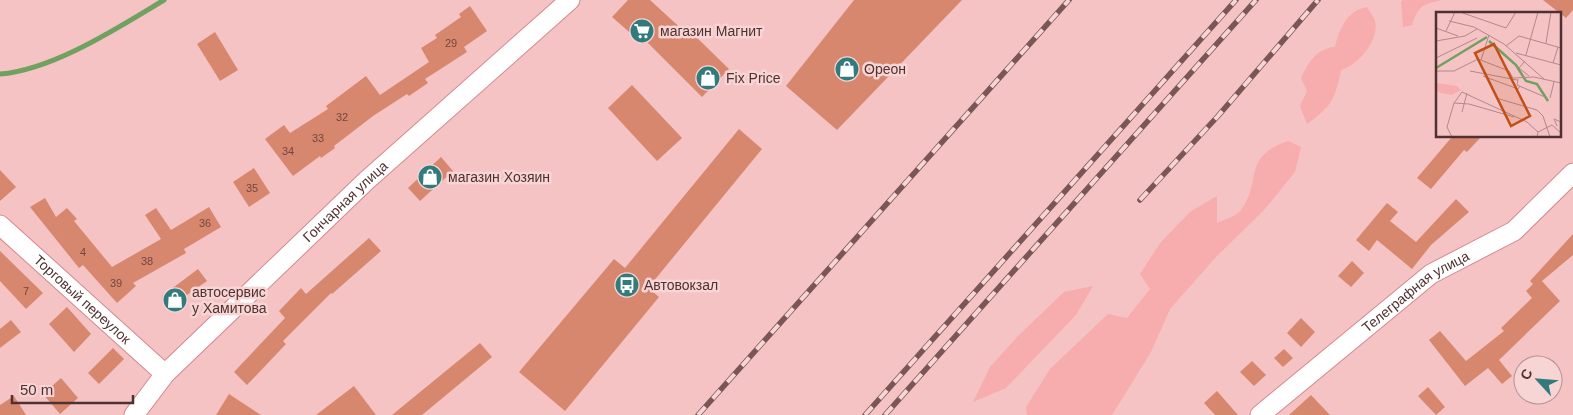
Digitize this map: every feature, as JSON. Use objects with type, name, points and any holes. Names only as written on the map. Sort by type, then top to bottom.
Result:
[{"type":"street","name":"Гончарная улица","points":[[134,415],[165,374],[366,181],[570,0]]},
{"type":"street","name":"Телеграфная улица","points":[[1260,415],[1431,274],[1514,231],[1573,173]]},
{"type":"street","name":"Торговый переулок","points":[[0,225],[165,374]]},
{"type":"shaded area","points":[[1403,0],[1442,0],[1422,6],[1412,25],[1403,27],[1401,2]]},
{"type":"shaded area","points":[[1367,7],[1373,16],[1376,28],[1371,44],[1360,58],[1347,68],[1341,70],[1337,88],[1331,101],[1322,112],[1307,124],[1300,106],[1307,91],[1301,78],[1304,72],[1318,53],[1335,47],[1339,34],[1349,16]]},
{"type":"shaded area","points":[[1288,141],[1301,147],[1295,172],[1264,210],[1217,256],[1170,309],[1151,352],[1112,415],[1027,415],[1026,407],[1050,369],[1108,314],[1127,318],[1150,289],[1140,274],[1161,242],[1191,211],[1217,196],[1217,223],[1239,212],[1251,189],[1258,162],[1273,147]]},
{"type":"shaded area","points":[[1093,286],[1076,315],[1006,388],[973,402],[990,367],[1018,336],[1064,292]]},
{"type":"building","points":[[628,0],[650,0],[686,33],[689,30],[729,69],[702,97],[646,41],[643,44],[612,17]]},
{"type":"building","name":"Ореон","points":[[854,0],[962,0],[837,130],[786,86]]},
{"type":"building","points":[[1543,0],[1573,0],[1573,10],[1566,18]]},
{"type":"building","points":[[470,6],[487,31],[464,47],[467,52],[425,79],[428,83],[373,116],[334,146],[335,148],[321,158],[320,156],[293,176],[265,139],[284,125],[290,133],[328,109],[326,106],[366,76],[380,95],[429,62],[421,48],[437,38],[435,35],[461,17],[459,14]]},
{"type":"building","points":[[215,32],[238,70],[220,81],[197,44]]},
{"type":"building","points":[[632,85],[682,138],[657,161],[608,108]]},
{"type":"building","points":[[739,129],[762,149],[648,288],[659,297],[565,411],[519,372],[614,259],[625,268]]},
{"type":"building","points":[[1451,138],[1480,138],[1467,152],[1464,150],[1431,189],[1417,178]]},
{"type":"building","points":[[441,157],[453,171],[420,201],[408,188]]},
{"type":"building","points":[[254,168],[270,193],[249,207],[233,182]]},
{"type":"building","points":[[0,170],[16,187],[0,201]]},
{"type":"building","points":[[45,198],[56,217],[67,208],[77,219],[74,221],[112,267],[161,239],[145,215],[156,208],[171,230],[209,207],[221,227],[184,249],[186,253],[133,283],[136,286],[117,303],[83,265],[79,268],[30,207]]},
{"type":"building","points":[[1456,199],[1469,212],[1431,245],[1412,269],[1377,240],[1369,251],[1356,240],[1387,203],[1398,212],[1390,221],[1416,242]]},
{"type":"building","points":[[1573,234],[1573,255],[1542,281],[1560,301],[1499,360],[1512,376],[1502,384],[1488,368],[1465,386],[1429,340],[1440,331],[1466,361],[1504,331],[1501,328],[1532,298],[1526,291],[1533,284],[1530,281]]},
{"type":"building","points":[[369,238],[381,251],[331,293],[283,341],[286,344],[247,385],[234,372],[285,318],[279,311],[301,288],[306,294]]},
{"type":"building","points":[[0,251],[43,293],[26,309],[0,281]]},
{"type":"building","points":[[1352,261],[1364,273],[1351,287],[1338,276]]},
{"type":"building","points":[[198,269],[207,281],[184,297],[186,300],[173,310],[162,296]]},
{"type":"building","points":[[67,307],[91,334],[74,352],[49,324]]},
{"type":"building","points":[[1301,318],[1315,332],[1301,347],[1287,333]]},
{"type":"building","points":[[11,320],[21,332],[0,348],[0,329]]},
{"type":"building","points":[[480,343],[492,357],[422,415],[392,415]]},
{"type":"building","points":[[113,348],[124,359],[99,384],[88,373]]},
{"type":"building","points":[[1284,349],[1293,358],[1283,367],[1274,358]]},
{"type":"building","points":[[1252,361],[1266,375],[1254,386],[1240,372]]},
{"type":"building","points":[[61,378],[78,398],[60,414],[43,394]]},
{"type":"building","points":[[354,386],[376,415],[316,415]]},
{"type":"building","points":[[1428,387],[1445,407],[1436,415],[1418,396]]},
{"type":"building","points":[[1217,391],[1238,415],[1215,415],[1204,403]]},
{"type":"building","points":[[229,394],[261,415],[216,415]]},
{"type":"building","points":[[1311,395],[1330,415],[1289,415]]},
{"type":"building","points":[[14,396],[26,415],[0,415],[0,405]]},
{"type":"waterway","points":[[0,74],[42,65],[63,56],[85,46],[164,0]]},
{"type":"railway","points":[[698,415],[1069,0]]},
{"type":"railway","points":[[865,415],[1236,0]]},
{"type":"railway","points":[[885,415],[1256,0]]},
{"type":"railway","points":[[1140,200],[1218,116],[1318,0]]},
{"type":"place","name":"магазин Магнит","points":[[642,31]]},
{"type":"place","name":"Ореон","points":[[847,69]]},
{"type":"place","name":"Fix Price","points":[[708,78]]},
{"type":"place","name":"магазин Хозяин","points":[[430,177]]},
{"type":"place","name":"Автовокзал","points":[[627,285]]},
{"type":"place","name":"автосервис у Хамитова","points":[[175,300]]}]
